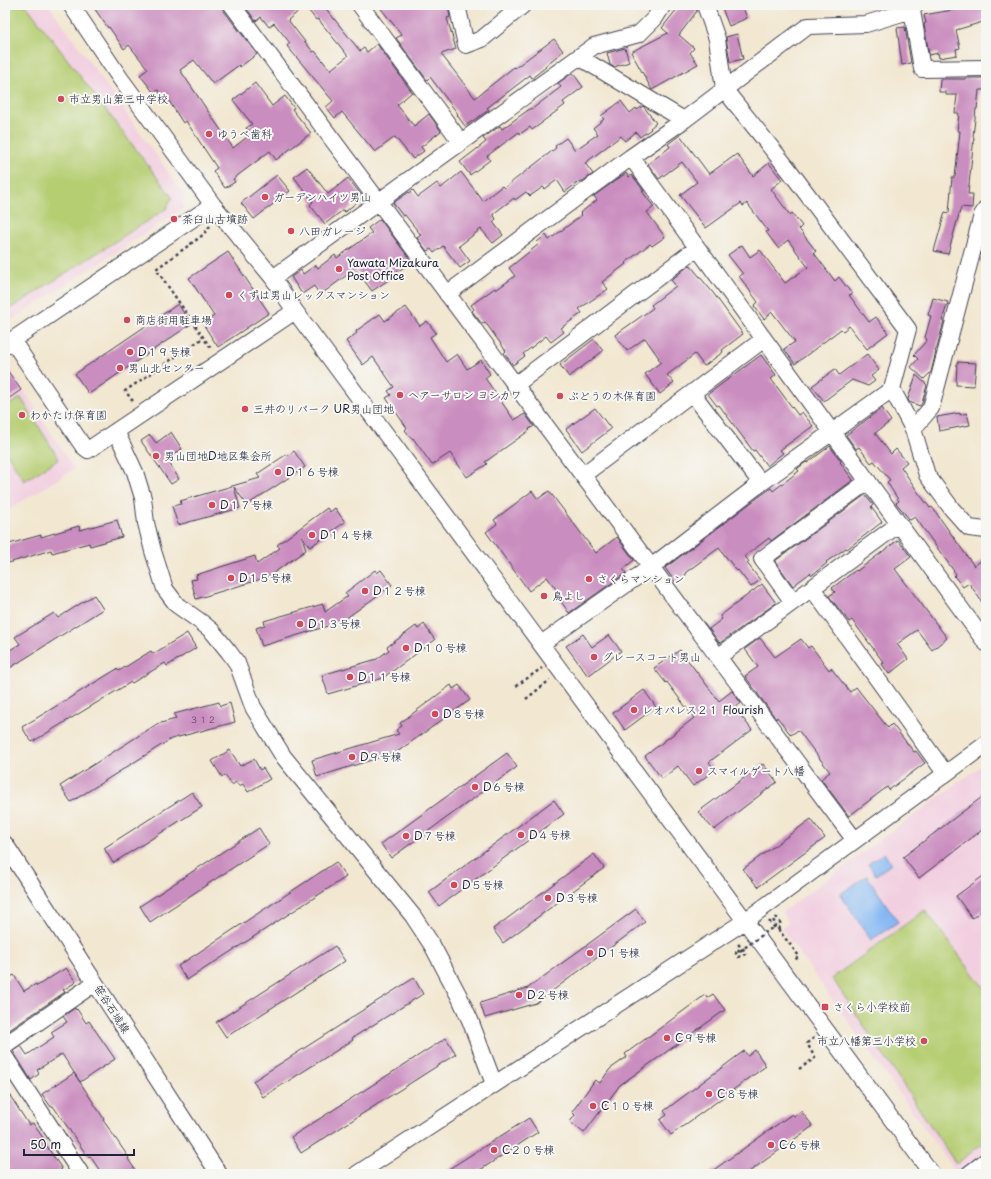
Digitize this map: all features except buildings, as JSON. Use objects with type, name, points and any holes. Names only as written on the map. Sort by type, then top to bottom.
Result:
[{"type":"street","points":[[71,5],[120,78],[213,205],[273,278],[295,311],[932,1174]]},
{"type":"street","points":[[232,5],[854,840]]},
{"type":"street","points":[[360,5],[461,142]]},
{"type":"street","points":[[457,5],[466,45],[482,40],[523,5]]},
{"type":"street","points":[[273,278],[594,46],[639,34],[655,18],[663,5]]},
{"type":"street","points":[[541,644],[651,567],[761,482],[892,389],[908,329],[790,170],[724,89],[716,39],[706,5]]},
{"type":"street","points":[[447,294],[631,157],[684,120],[808,26],[866,24],[914,8],[922,69],[986,68]]},
{"type":"street","points":[[579,57],[684,120]]},
{"type":"street","points":[[631,157],[986,643]]},
{"type":"street","points":[[213,205],[9,342],[83,446],[88,450],[295,311]]},
{"type":"street","points":[[913,429],[931,408],[982,215],[986,209]]},
{"type":"street","points":[[515,384],[697,248]]},
{"type":"street","points":[[583,475],[764,340]]},
{"type":"street","points":[[892,389],[913,429],[927,475],[952,509],[969,528],[986,530]]},
{"type":"street","points":[[692,393],[761,482]]},
{"type":"street","points":[[116,431],[135,472],[143,498],[146,523],[153,551],[165,588],[177,605],[212,631],[229,652],[237,663],[253,706],[283,756],[413,916],[432,945],[459,996],[470,1020],[494,1084]]},
{"type":"street","points":[[793,602],[762,559],[868,481]]},
{"type":"street","points":[[718,657],[899,524]]},
{"type":"street","points":[[812,588],[945,773]]},
{"type":"street","points":[[357,1174],[745,921],[986,744]]},
{"type":"street","name":"笹谷石城線","points":[[5,844],[219,1174]]},
{"type":"street","points":[[5,1046],[95,983]]},
{"type":"street","points":[[5,1057],[81,1174]]},
{"type":"street","points":[[969,1174],[986,1161]]},
{"type":"path","points":[[210,226],[203,235],[156,269],[220,362]]},
{"type":"path","points":[[142,414],[126,390],[204,338]]},
{"type":"path","points":[[516,686],[545,666]]},
{"type":"path","points":[[526,699],[554,677]]},
{"type":"path","points":[[769,922],[775,928],[779,928],[781,925],[779,920],[777,918],[773,920],[775,924],[778,929],[799,956],[793,961]]},
{"type":"path","points":[[743,942],[738,944],[745,951],[745,954],[738,957],[736,954],[737,949],[740,951],[775,924]]},
{"type":"path","points":[[799,1069],[816,1058],[807,1043],[814,1038]]},
{"type":"shaded area","name":"市立男山第三中学校","points":[[5,5],[49,5],[184,194],[183,209],[5,324]]},
{"type":"shaded area","name":"わかたけ保育園","points":[[5,361],[74,469],[5,512]]},
{"type":"shaded area","name":"市立八幡第三小学校","points":[[986,762],[986,1153],[957,1174],[781,928],[788,922],[782,912]]},
{"type":"green space","name":"市立男山第三中学校","points":[[5,5],[26,5],[172,197],[166,209],[5,312]]},
{"type":"green space","points":[[21,398],[59,459],[24,481],[5,450],[5,407]]},
{"type":"green space","points":[[925,910],[986,991],[986,1141],[956,1164],[832,978]]},
{"type":"water","points":[[884,853],[891,864],[876,875],[868,864]]},
{"type":"water","points":[[867,876],[898,922],[871,940],[840,894]]},
{"type":"place","name":"市立男山第三中学校","points":[[61,99]]},
{"type":"place","name":"ゆうべ歯科","points":[[209,134]]},
{"type":"place","name":"ガーデンハイツ男山","points":[[265,197]]},
{"type":"place","name":"茶臼山古墳跡","points":[[174,219]]},
{"type":"place","name":"八田ガレージ","points":[[291,231]]},
{"type":"place","name":"Yawata Mizakura Post Office","points":[[339,269]]},
{"type":"place","name":"くずは男山レックスマンション","points":[[229,295]]},
{"type":"place","name":"商店街用駐車場","points":[[127,320]]},
{"type":"place","name":"D１９号棟","points":[[130,352]]},
{"type":"place","name":"男山北センター","points":[[120,368]]},
{"type":"place","name":"ヘアーサロン ヨシカワ","points":[[400,395]]},
{"type":"place","name":"ぶどうの木保育園","points":[[560,396]]},
{"type":"place","name":"三井のリパーク UR男山団地","points":[[245,409]]},
{"type":"place","name":"わかたけ保育園","points":[[22,415]]},
{"type":"place","name":"男山団地D地区集会所","points":[[156,456]]},
{"type":"place","name":"D１６号棟","points":[[278,472]]},
{"type":"place","name":"D１７号棟","points":[[212,505]]},
{"type":"place","name":"D１４号棟","points":[[312,535]]},
{"type":"place","name":"D１５号棟","points":[[231,578]]},
{"type":"place","name":"さくらマンション","points":[[589,579]]},
{"type":"place","name":"D１２号棟","points":[[365,591]]},
{"type":"place","name":"鳥よし","points":[[544,596]]},
{"type":"place","name":"D１３号棟","points":[[300,624]]},
{"type":"place","name":"D１０号棟","points":[[406,648]]},
{"type":"place","name":"グレースコート男山","points":[[594,657]]},
{"type":"place","name":"D１１号棟","points":[[350,677]]},
{"type":"place","name":"レオパレス２１ Flourish","points":[[634,710]]},
{"type":"place","name":"D８号棟","points":[[435,714]]},
{"type":"place","name":"D９号棟","points":[[352,757]]},
{"type":"place","name":"スマイルゲート八幡","points":[[699,771]]},
{"type":"place","name":"D６号棟","points":[[475,787]]},
{"type":"place","name":"D４号棟","points":[[521,835]]},
{"type":"place","name":"D７号棟","points":[[406,836]]},
{"type":"place","name":"D５号棟","points":[[454,885]]},
{"type":"place","name":"D３号棟","points":[[548,898]]},
{"type":"place","name":"D１号棟","points":[[590,953]]},
{"type":"place","name":"D２号棟","points":[[519,995]]},
{"type":"place","name":"さくら小学校前","points":[[825,1007]]},
{"type":"place","name":"C９号棟","points":[[667,1038]]},
{"type":"place","name":"市立八幡第三小学校","points":[[924,1041]]},
{"type":"place","name":"C８号棟","points":[[709,1094]]},
{"type":"place","name":"C１０号棟","points":[[593,1106]]},
{"type":"place","name":"C６号棟","points":[[771,1145]]},
{"type":"place","name":"C２０号棟","points":[[494,1150]]}]
